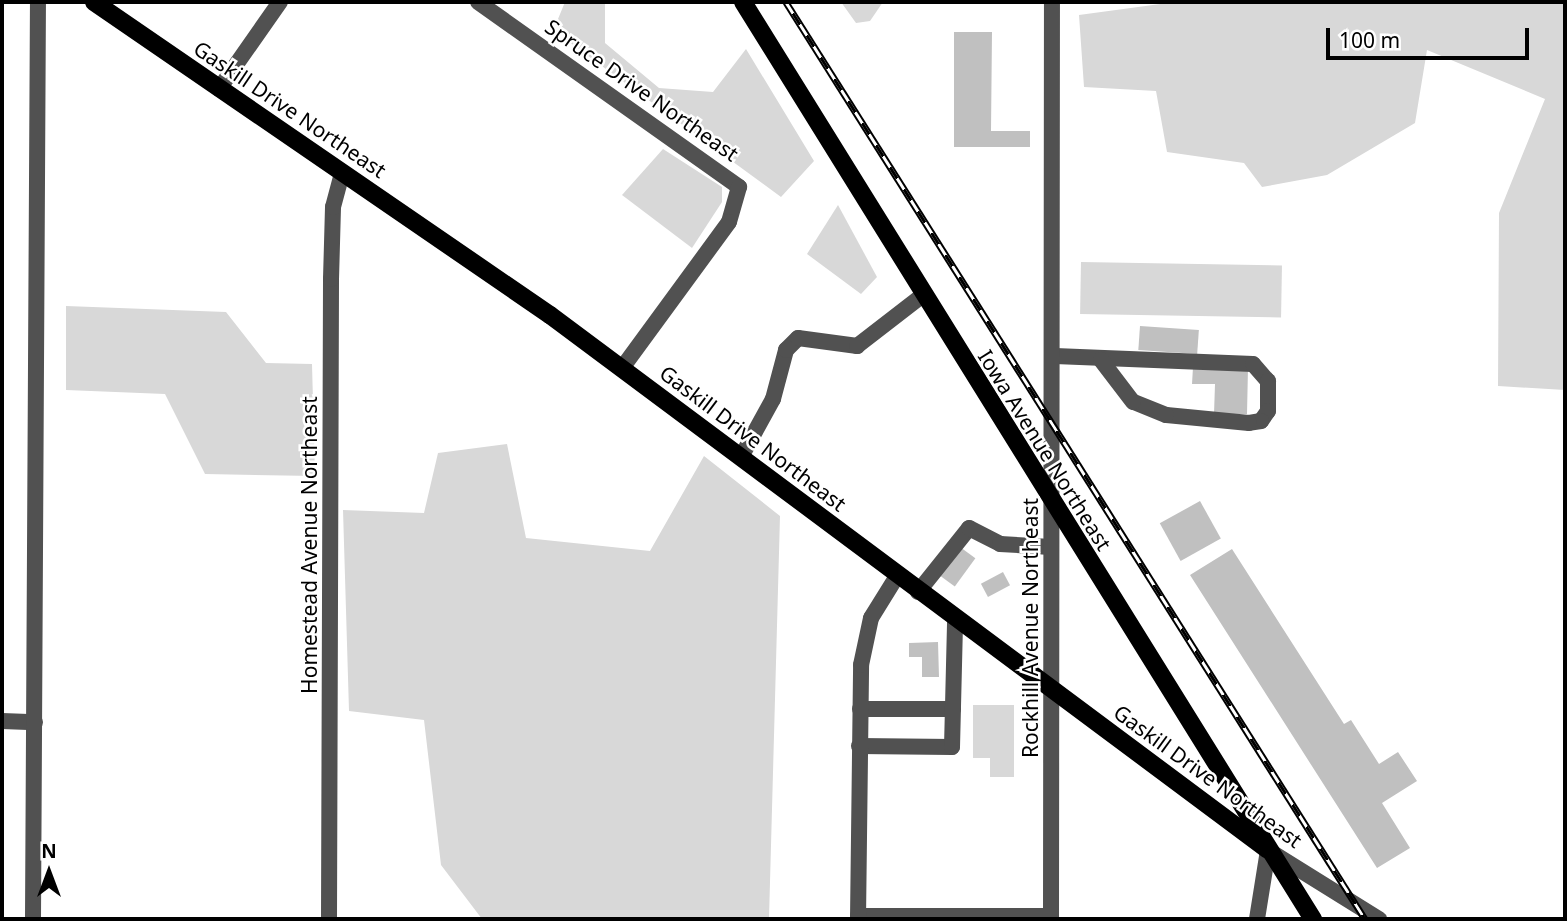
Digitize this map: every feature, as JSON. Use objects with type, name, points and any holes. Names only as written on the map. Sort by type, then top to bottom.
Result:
[{"type":"main road","name":"Gaskill Drive Northeast","points":[[94,2],[622,368],[955,621],[1268,850]]},
{"type":"main road","name":"Iowa Avenue Northeast","points":[[743,2],[1051,505],[1313,919]]},
{"type":"street","points":[[33,919],[38,2]]},
{"type":"street","points":[[219,89],[280,2]]},
{"type":"street","name":"Spruce Drive Northeast","points":[[478,2],[719,167],[741,194],[729,222],[622,368]]},
{"type":"street","name":"Rockhill Avenue Northeast","points":[[1051,918],[1051,505],[1055,356],[1052,2]]},
{"type":"street","name":"Homestead Avenue Northeast","points":[[328,919],[331,279],[333,207],[342,173]]},
{"type":"street","points":[[741,457],[773,399],[786,349],[798,338],[857,346],[923,295]]},
{"type":"street","points":[[1055,356],[1101,360],[1253,364],[1268,381],[1268,411],[1261,421],[1249,423],[1166,415],[1133,402],[1101,360]]},
{"type":"street","points":[[918,592],[969,528],[1000,544],[1051,547]]},
{"type":"street","points":[[897,576],[865,636],[859,746],[858,918],[1051,918]]},
{"type":"street","points":[[859,746],[952,747],[955,621]]},
{"type":"street","points":[[860,709],[953,709]]},
{"type":"street","points":[[2,721],[35,722]]},
{"type":"street","points":[[1257,919],[1268,850]]},
{"type":"street","name":"Gaskill Drive Northeast","points":[[1268,850],[1378,919]]},
{"type":"shaded area","points":[[565,2],[605,2],[605,43],[659,88],[713,92],[746,49],[814,161],[781,197],[569,42],[558,19]]},
{"type":"shaded area","points":[[841,2],[883,2],[870,21],[856,23]]},
{"type":"shaded area","points":[[1175,2],[1565,2],[1565,390],[1498,386],[1499,213],[1545,99],[1427,50],[1415,123],[1327,175],[1262,187],[1244,163],[1167,152],[1156,91],[1084,87],[1079,15]]},
{"type":"shaded area","points":[[663,149],[722,187],[722,202],[692,248],[622,195]]},
{"type":"shaded area","points":[[838,205],[877,277],[861,294],[807,254]]},
{"type":"shaded area","points":[[1081,262],[1282,266],[1281,318],[1080,314]]},
{"type":"shaded area","points":[[66,306],[226,312],[266,363],[312,364],[315,476],[205,474],[165,394],[66,390]]},
{"type":"shaded area","points":[[507,444],[526,538],[650,551],[704,456],[780,516],[769,919],[482,919],[441,865],[424,720],[349,711],[343,510],[424,513],[438,453]]},
{"type":"shaded area","points":[[973,705],[1014,705],[1014,777],[990,777],[990,758],[973,758]]},
{"type":"building","points":[[954,32],[992,32],[991,131],[1030,131],[1030,147],[954,147]]},
{"type":"building","points":[[1140,326],[1199,330],[1197,354],[1138,350]]},
{"type":"building","points":[[1193,367],[1248,368],[1247,414],[1214,414],[1215,384],[1192,384]]},
{"type":"building","points":[[1200,501],[1221,539],[1181,561],[1160,523]]},
{"type":"building","points":[[960,547],[975,558],[955,586],[939,575]]},
{"type":"building","points":[[1232,549],[1344,724],[1351,720],[1379,764],[1398,752],[1417,781],[1382,803],[1410,848],[1377,868],[1190,575]]},
{"type":"building","points":[[1003,572],[1010,585],[988,597],[981,584]]},
{"type":"building","points":[[938,642],[939,677],[922,677],[922,657],[909,657],[909,643]]},
{"type":"railway","points":[[786,2],[1365,919]]}]
